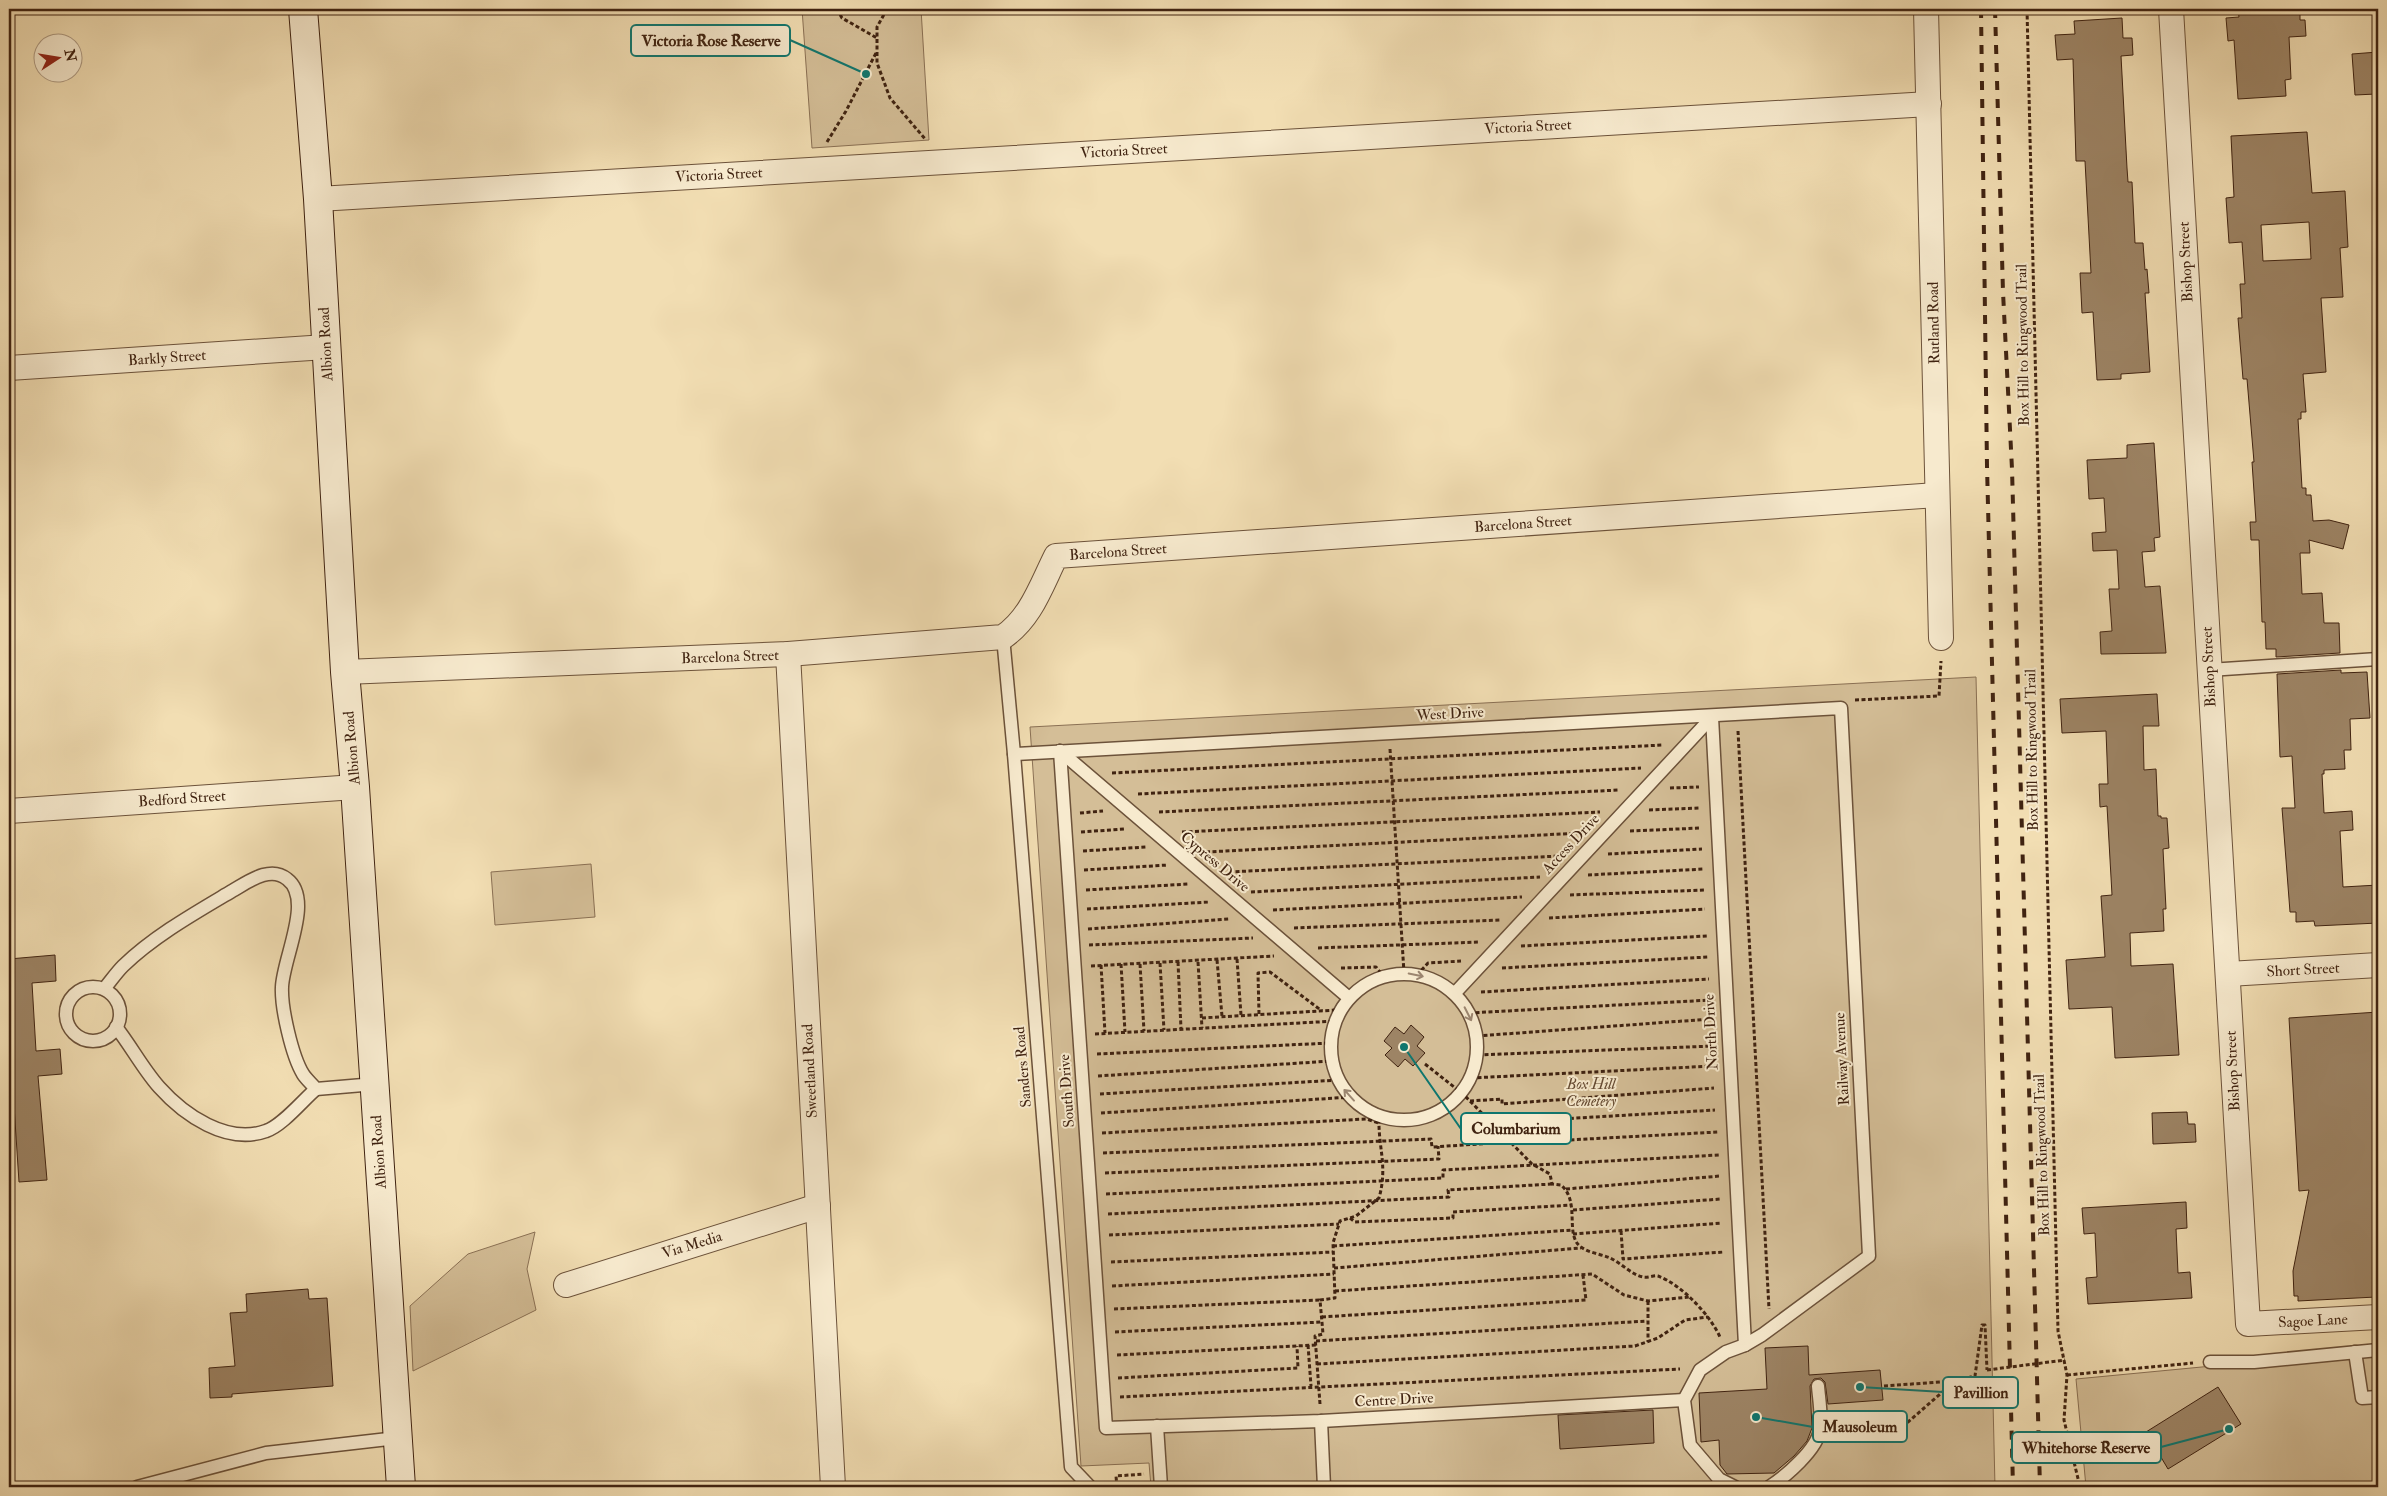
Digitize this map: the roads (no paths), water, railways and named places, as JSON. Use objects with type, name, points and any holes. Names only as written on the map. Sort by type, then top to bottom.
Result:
[{"type":"street","name":"Albion Road","points":[[303,9],[318,199],[345,672],[355,787],[401,1487]]},
{"type":"street","name":"Rutland Road","points":[[1926,9],[1941,638]]},
{"type":"street","name":"Bishop Street","points":[[2172,9],[2248,1324]]},
{"type":"street","name":"Victoria Street","points":[[318,199],[1929,104]]},
{"type":"street","name":"Barkly Street","points":[[9,368],[326,348]]},
{"type":"street","name":"Barcelona Street","points":[[345,672],[788,654],[1003,637],[1018,627],[1026,615],[1056,556],[1937,495]]},
{"type":"street","name":"Sweetland Road","points":[[788,654],[833,1487]]},
{"type":"street","name":"Bedford Street","points":[[9,811],[355,787]]},
{"type":"street","name":"Short Street","points":[[2228,974],[2378,966]]},
{"type":"street","name":"Via Media","points":[[566,1285],[818,1206]]},
{"type":"street","name":"Sagoe Lane","points":[[2248,1324],[2378,1316]]},
{"type":"lane","name":"Sanders Road","points":[[1003,637],[1014,754],[1070,1467],[1090,1487]]},
{"type":"lane","points":[[2209,670],[2378,659]]},
{"type":"lane","name":"West Drive","points":[[1014,754],[1712,717],[1841,708]]},
{"type":"lane","name":"Railway Avenue","points":[[1684,1400],[1700,1370],[1726,1352],[1745,1346],[1869,1256],[1841,708]]},
{"type":"lane","name":"Access Drive","points":[[1455,993],[1712,717]]},
{"type":"lane","name":"North Drive","points":[[1712,717],[1745,1346]]},
{"type":"lane","name":"Cypress Drive","points":[[1060,751],[1349,998]]},
{"type":"lane","name":"South Drive","points":[[1060,751],[1106,1428]]},
{"type":"lane","points":[[104,990],[122,966],[160,936],[206,906],[255,878],[269,874],[284,876],[295,885],[298,900],[297,917],[282,986],[283,1008],[290,1037],[303,1074],[316,1089]]},
{"type":"lane","points":[[1410,974],[1435,980],[1455,993],[1469,1013],[1477,1036],[1478,1055],[1466,1098],[1434,1115],[1416,1120],[1379,1120],[1358,1105],[1339,1080],[1332,1062],[1330,1043],[1339,1015],[1349,998],[1367,983],[1384,976],[1410,974]]},
{"type":"lane","points":[[87,988],[104,990],[117,1002],[119,1019],[116,1027],[103,1039],[94,1041],[78,1036],[67,1022],[66,1013],[72,997],[87,988]]},
{"type":"lane","points":[[116,1027],[158,1086],[182,1107],[209,1125],[228,1133],[249,1135],[268,1131],[316,1089],[375,1084]]},
{"type":"lane","points":[[2210,1362],[2254,1362],[2378,1350]]},
{"type":"lane","points":[[2354,1352],[2362,1398],[2378,1398]]},
{"type":"lane","points":[[1769,1487],[1782,1478],[1815,1444],[1820,1430],[1818,1386]]},
{"type":"lane","points":[[1684,1400],[1690,1445],[1719,1480],[1735,1487]]},
{"type":"lane","name":"Centre Drive","points":[[1106,1428],[1321,1421],[1684,1400]]},
{"type":"lane","points":[[1321,1421],[1324,1487]]},
{"type":"lane","points":[[1157,1426],[1161,1487]]},
{"type":"lane","points":[[137,1487],[266,1453],[397,1438]]},
{"type":"railway","points":[[1981,9],[1987,466],[2013,1487]]},
{"type":"railway","points":[[1995,9],[2003,292],[2012,469],[2040,1487]]},
{"type":"place","name":"Victoria Rose Reserve","points":[[866,74]]},
{"type":"place","name":"Columbarium","points":[[1404,1047]]},
{"type":"place","name":"Pavillion","points":[[1860,1387]]},
{"type":"place","name":"Mausoleum","points":[[1756,1417]]},
{"type":"place","name":"Whitehorse Reserve","points":[[2229,1429]]},
{"type":"park label","name":"Box Hill Cemetery","points":[[1591,1092]]}]
